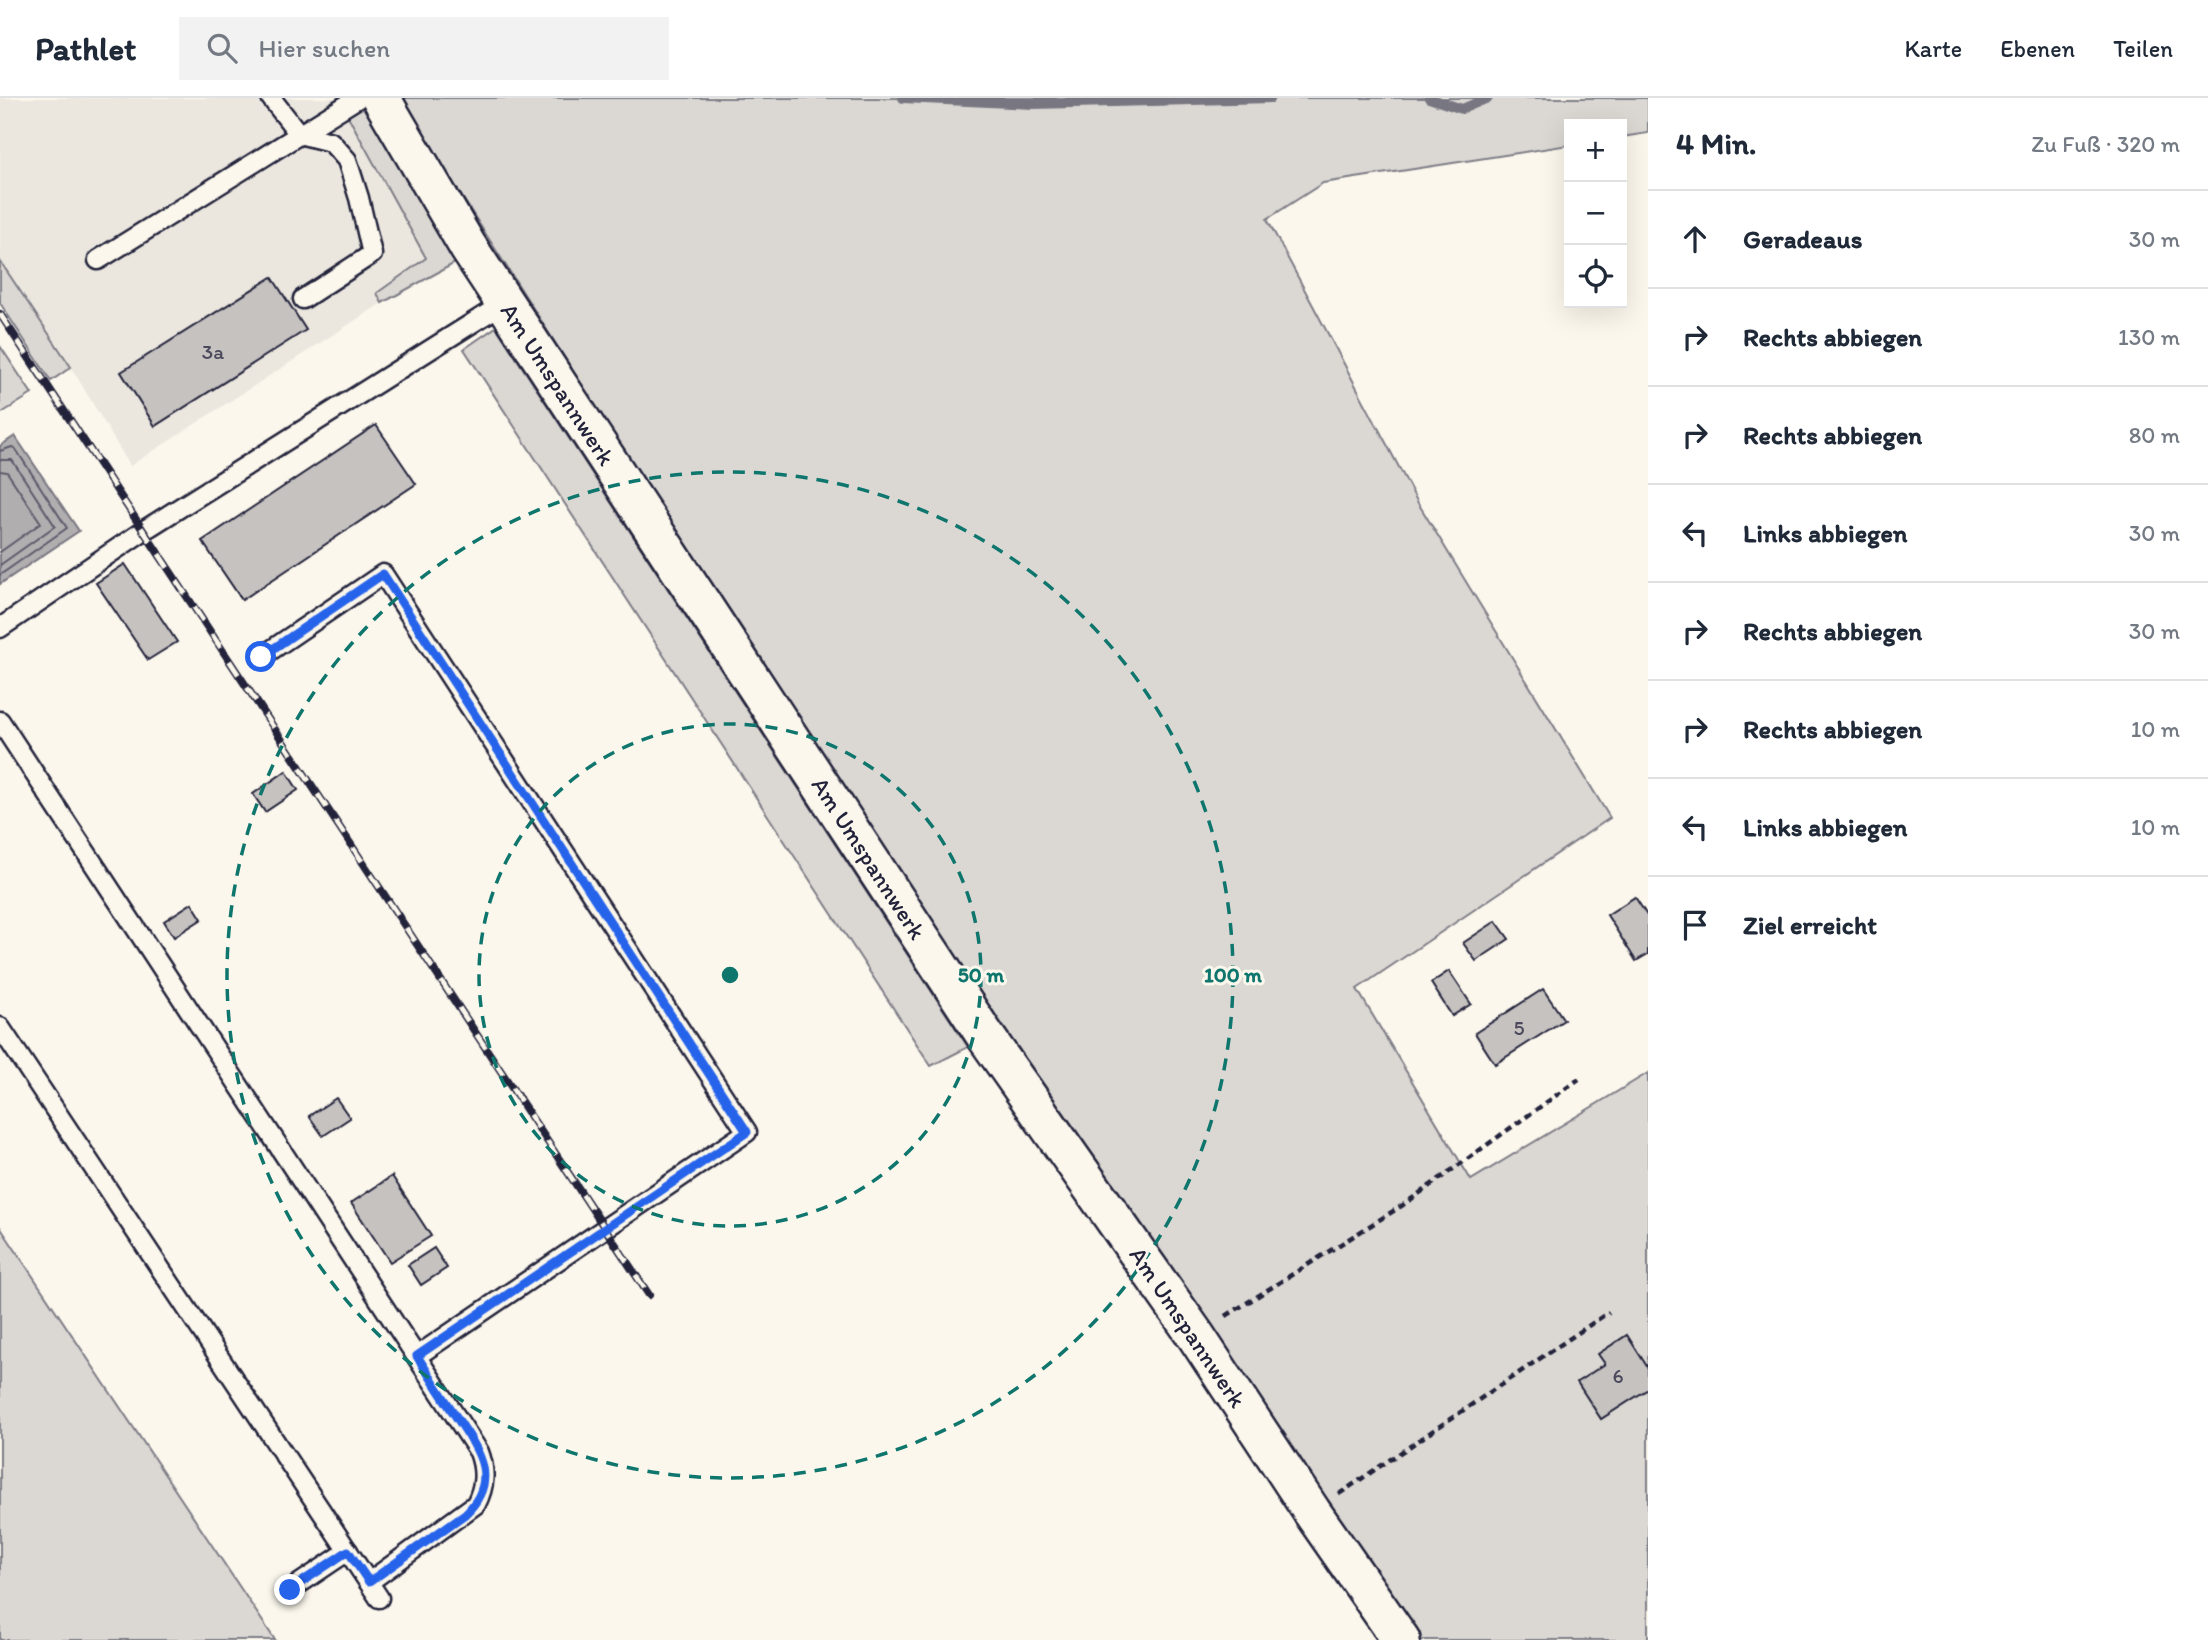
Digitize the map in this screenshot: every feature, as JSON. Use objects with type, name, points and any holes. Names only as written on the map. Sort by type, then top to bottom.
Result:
[{"type":"street","name":"Am Umspannwerk","points":[[381,98],[468,247],[986,1037],[1196,1336],[1393,1637]]},
{"type":"lane","points":[[271,98],[299,134],[331,142],[347,160],[372,254],[303,299]]},
{"type":"lane","points":[[98,260],[358,98]]},
{"type":"lane","points":[[0,628],[143,531],[505,303]]},
{"type":"lane","points":[[261,657],[383,574],[747,1132],[417,1356]]},
{"type":"lane","points":[[0,721],[479,1452],[485,1478],[482,1492],[475,1504],[465,1514],[369,1582]]},
{"type":"lane","points":[[0,1027],[379,1598]]},
{"type":"lane","points":[[290,1590],[348,1551]]},
{"type":"path","points":[[1196,1336],[1403,1205],[1579,1079]]},
{"type":"path","points":[[1312,1512],[1609,1312]]},
{"type":"shaded area","points":[[0,98],[338,98],[426,258],[377,293],[382,303],[130,466],[71,367],[0,261]]},
{"type":"shaded area","points":[[338,98],[363,98],[455,263],[382,303],[377,293],[426,258]]},
{"type":"shaded area","points":[[399,98],[1648,98],[1648,133],[1627,136],[1627,119],[1564,119],[1564,146],[1323,183],[1267,219],[1418,503],[1610,818],[1357,989],[1471,1180],[1648,1073],[1648,1640],[1413,1640],[1207,1328],[783,700]]},
{"type":"shaded area","points":[[0,261],[71,367],[51,381],[0,303]]},
{"type":"shaded area","points":[[496,327],[968,1047],[931,1066],[464,349]]},
{"type":"shaded area","points":[[0,346],[32,394],[0,414]]},
{"type":"shaded area","points":[[0,1227],[275,1640],[0,1640]]},
{"type":"water","points":[[15,436],[79,531],[0,584],[0,446]]},
{"type":"building","points":[[272,277],[306,330],[155,426],[121,372]]},
{"type":"building","points":[[376,425],[416,484],[242,600],[202,541]]},
{"type":"building","points":[[125,564],[177,642],[148,660],[96,583]]},
{"type":"building","points":[[286,771],[298,790],[265,812],[253,794]]},
{"type":"building","points":[[1635,897],[1648,917],[1648,954],[1636,961],[1607,915]]},
{"type":"building","points":[[192,903],[202,919],[174,937],[164,921]]},
{"type":"building","points":[[1496,921],[1509,939],[1476,961],[1463,943]]},
{"type":"building","points":[[1449,971],[1471,1004],[1452,1016],[1431,983]]},
{"type":"building","points":[[1543,989],[1564,1020],[1495,1064],[1475,1033]]},
{"type":"building","points":[[336,1098],[350,1118],[323,1136],[309,1116]]},
{"type":"building","points":[[392,1176],[431,1236],[390,1262],[351,1203]]},
{"type":"building","points":[[434,1248],[447,1268],[421,1285],[408,1265]]},
{"type":"building","points":[[1627,1335],[1648,1368],[1648,1389],[1601,1419],[1577,1382],[1605,1364],[1598,1354]]},
{"type":"waterway","points":[[903,98],[1033,104],[1271,98]]},
{"type":"waterway","points":[[1429,98],[1462,109],[1488,98]]},
{"type":"railway","points":[[0,314],[649,1295]]},
{"type":"route","points":[[261,657],[383,574],[747,1132],[417,1356],[479,1452],[485,1478],[482,1492],[465,1514],[369,1582],[348,1551],[290,1590]]}]
